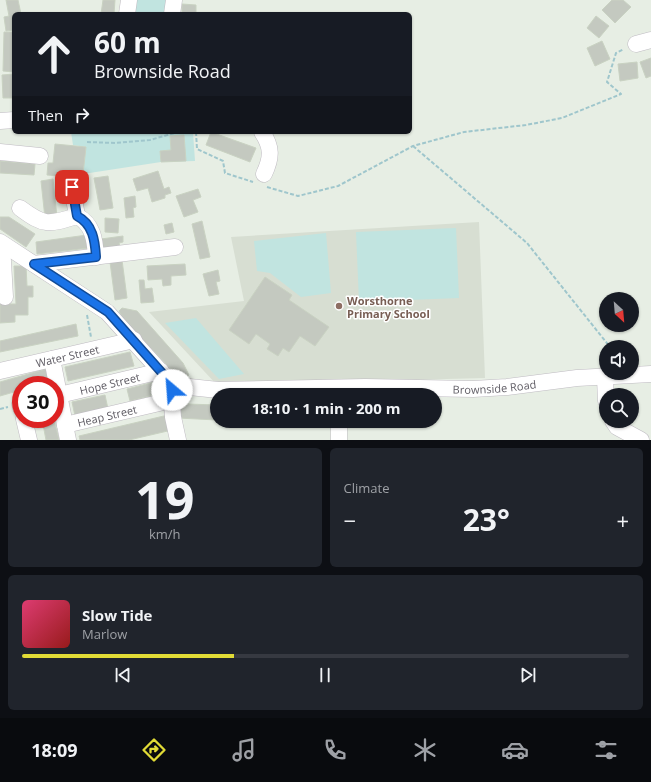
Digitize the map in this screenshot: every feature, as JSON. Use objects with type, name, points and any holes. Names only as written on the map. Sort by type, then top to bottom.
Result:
[{"type":"street","points":[[127,12],[129,0]]},
{"type":"street","points":[[172,12],[174,0]]},
{"type":"street","points":[[0,121],[12,120]]},
{"type":"street","points":[[260,180],[270,160],[270,147],[263,134]]},
{"type":"street","points":[[0,152],[40,156]]},
{"type":"street","points":[[72,187],[77,216]]},
{"type":"street","points":[[20,208],[37,220],[50,223],[77,216],[83,219],[94,236],[96,257]]},
{"type":"street","points":[[1,243],[108,312],[166,375],[172,400],[173,417],[178,440]]},
{"type":"street","points":[[1,243],[5,297]]},
{"type":"street","points":[[34,264],[175,247]]},
{"type":"street","name":"Water Street","points":[[0,371],[134,340]]},
{"type":"street","points":[[52,359],[54,376]]},
{"type":"street","name":"Brownside Road","points":[[639,375],[651,374]]},
{"type":"street","name":"Brownside Road","points":[[166,375],[180,386],[210,389]]},
{"type":"street","name":"Hope Street","points":[[64,394],[166,375]]},
{"type":"street","name":"Brownside Road","points":[[442,389],[507,387],[577,378],[599,378]]},
{"type":"street","name":"Heap Street","points":[[66,433],[172,400]]},
{"type":"street","points":[[26,428],[29,440]]},
{"type":"street","points":[[339,428],[339,440]]},
{"type":"street","points":[[619,428],[641,440]]},
{"type":"path","points":[[196,134],[197,149],[223,161],[225,173],[260,180],[298,196],[338,186],[413,146],[464,132],[526,125],[562,118],[622,94],[607,82],[616,53],[643,42]]},
{"type":"path","points":[[87,142],[115,143],[150,140],[171,134]]},
{"type":"path","points":[[413,146],[527,243],[604,340]]},
{"type":"path","points":[[83,296],[94,350]]},
{"type":"shaded area","points":[[134,0],[170,0],[168,12],[132,12]]},
{"type":"shaded area","points":[[71,134],[193,134],[195,161],[161,162],[83,174],[86,147],[73,145]]},
{"type":"shaded area","name":"Worsthorne Primary School","points":[[479,222],[485,378],[217,385],[149,312],[244,301],[231,237]]},
{"type":"shaded area","points":[[456,228],[459,298],[359,302],[356,232]]},
{"type":"shaded area","points":[[326,233],[331,293],[301,297],[270,273],[257,271],[254,241]]},
{"type":"shaded area","points":[[196,318],[244,374],[219,379],[165,323]]},
{"type":"building","points":[[6,0],[18,0],[21,12],[12,12],[12,30],[6,31],[4,17],[9,16]]},
{"type":"building","points":[[103,0],[115,0],[114,12],[101,12]]},
{"type":"building","points":[[612,0],[623,0],[631,7],[615,23],[602,10]]},
{"type":"building","points":[[182,4],[196,5],[196,12],[182,12]]},
{"type":"building","points":[[596,16],[609,26],[599,38],[587,28]]},
{"type":"building","points":[[4,32],[12,32],[12,72],[3,71]]},
{"type":"building","points":[[602,41],[610,59],[595,66],[587,48]]},
{"type":"building","points":[[651,58],[651,76],[646,78],[640,62]]},
{"type":"building","points":[[637,62],[638,78],[620,81],[618,64]]},
{"type":"building","points":[[12,74],[12,98],[3,98],[2,75]]},
{"type":"building","points":[[210,134],[217,134],[256,148],[250,162],[206,145]]},
{"type":"building","points":[[184,135],[186,161],[161,162],[160,151],[171,150],[170,136]]},
{"type":"building","points":[[55,144],[86,147],[83,174],[59,172],[59,176],[47,175],[48,163],[53,163]]},
{"type":"building","points":[[0,161],[35,164],[34,175],[0,173]]},
{"type":"building","points":[[158,171],[164,189],[169,187],[171,193],[165,195],[165,198],[152,202],[148,188],[137,191],[133,179]]},
{"type":"building","points":[[108,176],[113,208],[100,210],[94,178]]},
{"type":"building","points":[[53,179],[57,217],[45,218],[41,181]]},
{"type":"building","points":[[198,189],[201,197],[193,200],[198,212],[184,217],[176,196]]},
{"type":"building","points":[[135,196],[136,207],[133,208],[134,217],[126,218],[124,198]]},
{"type":"building","points":[[0,217],[9,217],[35,234],[26,247],[0,229]]},
{"type":"building","points":[[105,218],[119,219],[118,233],[105,232]]},
{"type":"building","points":[[202,221],[210,257],[200,259],[192,224]]},
{"type":"building","points":[[172,223],[174,232],[166,234],[164,225]]},
{"type":"building","points":[[87,235],[89,248],[37,254],[36,242]]},
{"type":"building","points":[[123,236],[123,242],[119,243],[120,246],[102,249],[101,239]]},
{"type":"building","points":[[122,260],[127,298],[115,300],[110,262]]},
{"type":"building","points":[[185,264],[186,275],[171,276],[171,285],[163,286],[162,279],[148,280],[147,266]]},
{"type":"building","points":[[14,266],[26,266],[27,286],[33,286],[33,297],[28,297],[28,315],[15,315],[15,322],[0,323],[0,304],[16,304]]},
{"type":"building","points":[[218,270],[220,281],[216,282],[219,294],[209,296],[203,274]]},
{"type":"building","points":[[265,277],[292,295],[289,300],[329,327],[315,346],[300,336],[289,352],[283,348],[278,356],[267,349],[270,344],[256,334],[249,344],[229,330]]},
{"type":"building","points":[[139,280],[144,280],[145,289],[152,288],[154,302],[141,303]]},
{"type":"building","points":[[122,308],[137,311],[183,363],[189,375],[184,378],[169,367],[124,320],[119,311]]},
{"type":"building","points":[[76,324],[78,336],[0,352],[0,341]]},
{"type":"building","points":[[130,352],[134,366],[68,381],[65,367]]},
{"type":"building","points":[[46,369],[48,376],[21,376]]},
{"type":"building","points":[[12,379],[12,393],[0,396],[0,382]]},
{"type":"building","points":[[162,380],[166,397],[159,399],[158,394],[130,401],[127,389]]},
{"type":"building","points":[[105,395],[108,409],[75,416],[72,402]]},
{"type":"building","points":[[179,397],[187,398],[187,404],[210,405],[210,420],[178,418]]},
{"type":"building","points":[[168,415],[172,430],[129,440],[80,440],[79,436]]},
{"type":"building","points":[[44,428],[56,428],[59,440],[46,440]]},
{"type":"place","name":"Worsthorne Primary School","points":[[339,306]]},
{"type":"route","points":[[72,187],[77,216],[83,219],[94,236],[96,257],[34,264],[108,312],[163,374],[171,380],[172,390]]}]
